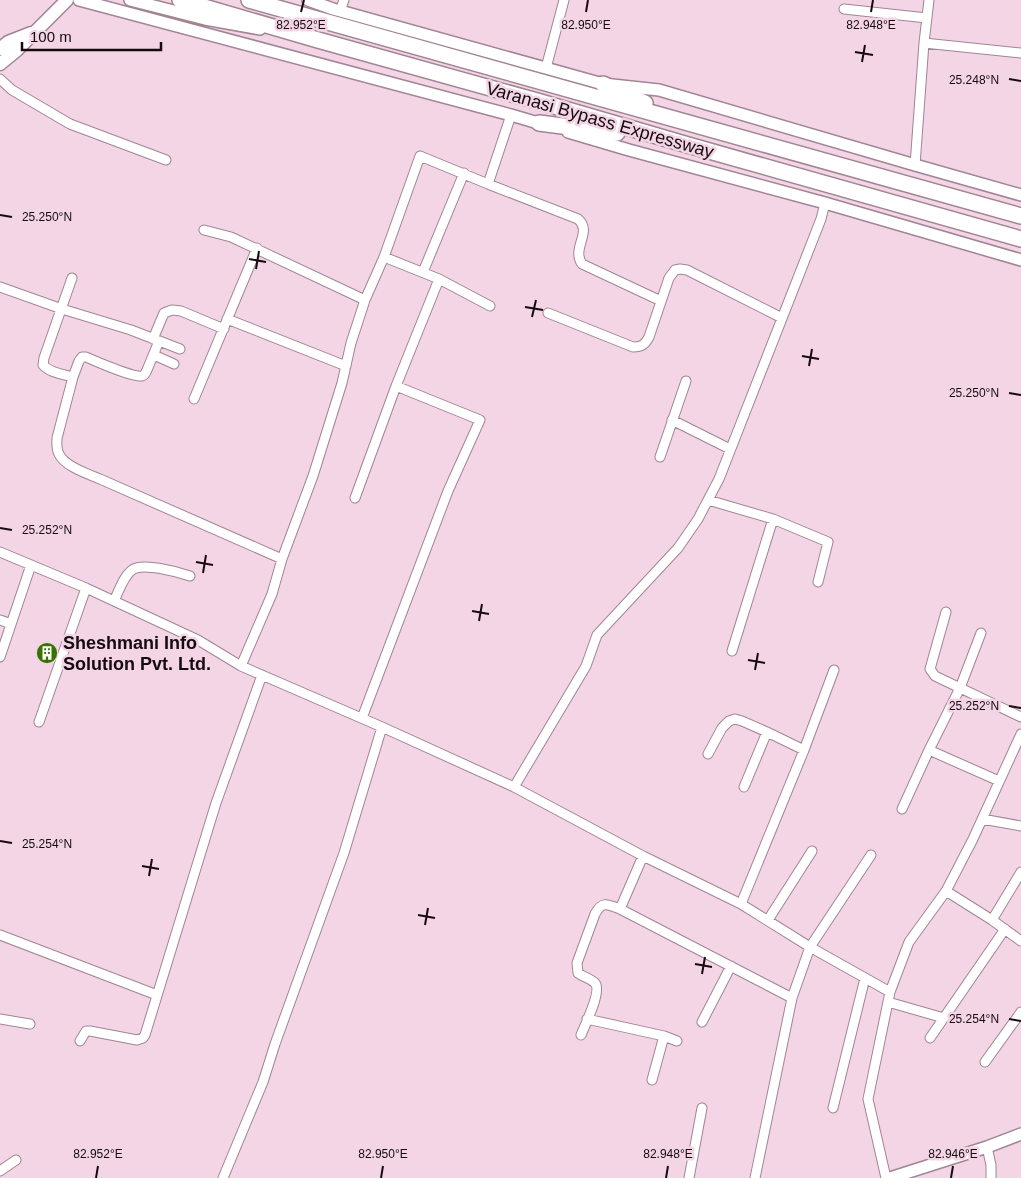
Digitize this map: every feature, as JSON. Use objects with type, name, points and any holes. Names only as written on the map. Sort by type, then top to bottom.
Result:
[{"type":"highway","name":"Varanasi Bypass Expressway","points":[[180,0],[1021,239]]},
{"type":"highway","name":"Varanasi Bypass Expressway","points":[[249,0],[545,76],[683,121],[1021,216]]},
{"type":"highway","points":[[603,84],[683,121]]},
{"type":"highway","points":[[539,123],[598,130],[688,145]]},
{"type":"main road","points":[[0,64],[17,50],[67,0]]},
{"type":"main road","points":[[0,49],[8,42],[35,31]]},
{"type":"street","points":[[79,0],[511,114],[629,150],[1021,260]]},
{"type":"street","points":[[130,0],[205,19],[318,40]]},
{"type":"street","points":[[308,0],[342,5],[545,76],[659,90],[1021,195]]},
{"type":"street","points":[[545,76],[564,0]]},
{"type":"street","points":[[915,165],[929,0]]},
{"type":"street","points":[[844,9],[927,18]]},
{"type":"street","points":[[924,43],[1021,54]]},
{"type":"street","points":[[0,80],[12,90],[70,124],[166,160]]},
{"type":"street","points":[[488,184],[511,114]]},
{"type":"street","points":[[241,666],[272,594],[282,559],[313,476],[365,300],[384,257],[420,156],[578,219],[583,223],[584,228],[578,255],[582,264],[661,301]]},
{"type":"street","points":[[423,272],[464,173]]},
{"type":"street","points":[[514,787],[586,666],[597,635],[678,548],[698,519],[718,479],[821,219],[825,204]]},
{"type":"street","points":[[204,230],[231,237],[257,248],[365,300]]},
{"type":"street","points":[[194,399],[257,248]]},
{"type":"street","points":[[384,257],[439,279],[490,306]]},
{"type":"street","points":[[548,313],[633,347],[640,347],[645,344],[649,337],[669,278],[675,270],[680,269],[687,270],[782,318]]},
{"type":"street","points":[[72,278],[43,365],[45,368],[73,377]]},
{"type":"street","points":[[355,498],[396,386],[439,279]]},
{"type":"street","points":[[0,287],[62,309],[131,330],[180,349]]},
{"type":"street","points":[[282,559],[100,479],[72,466],[59,456],[56,447],[57,438],[73,377],[79,361],[86,357],[133,374],[142,376],[145,374],[154,354],[164,312],[172,310],[226,324],[346,366]]},
{"type":"street","points":[[154,354],[174,364]]},
{"type":"street","points":[[660,457],[686,381]]},
{"type":"street","points":[[362,718],[448,491],[480,420],[396,386]]},
{"type":"street","points":[[672,420],[730,448]]},
{"type":"street","points":[[708,500],[773,518],[828,542],[818,582]]},
{"type":"street","points":[[732,651],[773,518]]},
{"type":"street","points":[[0,552],[86,588],[198,640],[241,666],[262,676],[362,718],[514,787],[642,856],[741,904],[810,947],[890,992]]},
{"type":"street","points":[[0,658],[31,564]]},
{"type":"street","points":[[114,601],[126,577],[132,569],[138,567],[171,570],[190,576]]},
{"type":"street","points":[[39,722],[86,588]]},
{"type":"street","points":[[946,612],[930,669],[935,676],[1021,717]]},
{"type":"street","points":[[0,620],[11,624]]},
{"type":"street","points":[[902,809],[960,688],[981,633]]},
{"type":"street","points":[[741,904],[804,750],[834,670]]},
{"type":"street","points":[[80,1041],[86,1032],[90,1030],[138,1040],[145,1035],[216,803],[262,676]]},
{"type":"street","points":[[708,754],[722,728],[729,721],[736,719],[804,750]]},
{"type":"street","points":[[224,1178],[263,1082],[344,853],[382,727]]},
{"type":"street","points":[[744,787],[767,732]]},
{"type":"street","points":[[886,1178],[868,1099],[890,992],[909,942],[946,891],[973,839],[1021,734]]},
{"type":"street","points":[[929,750],[999,781]]},
{"type":"street","points":[[982,820],[1021,826]]},
{"type":"street","points":[[768,920],[812,851]]},
{"type":"street","points":[[755,1178],[792,998],[810,947],[871,855]]},
{"type":"street","points":[[620,908],[642,856]]},
{"type":"street","points":[[992,920],[1021,872]]},
{"type":"street","points":[[946,891],[1021,941]]},
{"type":"street","points":[[581,1035],[596,997],[597,986],[594,982],[578,973],[577,964],[598,908],[608,904],[620,908],[792,998]]},
{"type":"street","points":[[930,1038],[1005,929]]},
{"type":"street","points":[[0,934],[157,994]]},
{"type":"street","points":[[702,1022],[731,966]]},
{"type":"street","points":[[832,1108],[865,978]]},
{"type":"street","points":[[888,1002],[944,1018]]},
{"type":"street","points":[[985,1062],[1021,1012]]},
{"type":"street","points":[[0,1019],[30,1024]]},
{"type":"street","points":[[587,1019],[677,1040]]},
{"type":"street","points":[[652,1080],[664,1036]]},
{"type":"street","points":[[689,1178],[702,1108]]},
{"type":"street","points":[[890,1178],[1021,1134]]},
{"type":"street","points":[[987,1147],[991,1178]]},
{"type":"street","points":[[0,1171],[16,1160]]},
{"type":"place","name":"Sheshmani Info Solution Pvt. Ltd.","points":[[47,653]]}]
